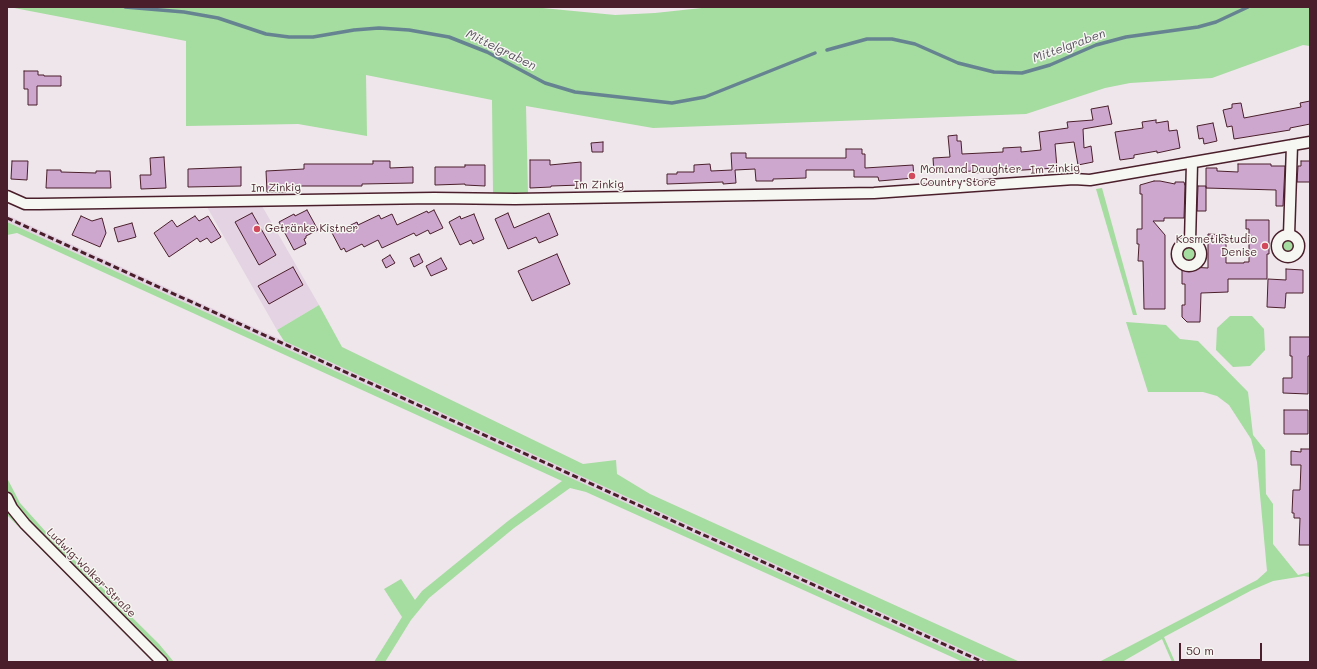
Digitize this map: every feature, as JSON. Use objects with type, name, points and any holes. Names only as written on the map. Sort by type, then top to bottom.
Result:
[{"type":"street","name":"Im Zinkig","points":[[7,196],[25,204],[39,204],[434,198],[523,199],[874,193],[1074,179],[1090,180],[1310,142]]},
{"type":"street","points":[[1290,235],[1292,145]]},
{"type":"street","points":[[1190,242],[1192,162]]},
{"type":"street","name":"Ludwig-Wolker-Straße","points":[[7,498],[12,508],[25,524],[162,662]]},
{"type":"shaded area","points":[[262,206],[319,305],[277,330],[207,207]]},
{"type":"shaded area","points":[[7,215],[990,662],[975,662],[7,222]]},
{"type":"green space","points":[[9,7],[532,7],[615,15],[655,13],[711,7],[1310,7],[1310,46],[1303,45],[1212,78],[1130,83],[1105,88],[1026,114],[653,128],[526,106],[528,194],[493,193],[492,100],[366,75],[367,136],[298,124],[186,126],[186,41]]},
{"type":"green space","points":[[1102,188],[1137,315],[1133,315],[1096,189]]},
{"type":"green space","points":[[7,222],[975,662],[963,662],[586,492],[570,488],[514,528],[429,598],[411,620],[385,662],[374,662],[402,617],[384,589],[401,579],[415,600],[422,591],[508,521],[562,481],[17,233],[7,235]]},
{"type":"green space","points":[[1287,235],[1295,238],[1298,246],[1295,254],[1287,257],[1279,254],[1276,246],[1279,238]]},
{"type":"green space","points":[[1189,242],[1198,245],[1201,254],[1198,263],[1189,266],[1180,263],[1177,254],[1180,245]]},
{"type":"green space","points":[[319,305],[342,347],[583,464],[616,460],[617,474],[650,494],[1020,662],[990,662],[284,341],[277,330]]},
{"type":"green space","points":[[1230,316],[1252,316],[1264,329],[1265,350],[1250,366],[1233,367],[1216,350],[1217,328]]},
{"type":"green space","points":[[1126,322],[1166,325],[1180,339],[1198,341],[1248,392],[1253,435],[1265,450],[1266,494],[1273,504],[1273,544],[1298,575],[1310,572],[1310,577],[1304,576],[1273,581],[1252,590],[1164,637],[1175,662],[1172,662],[1162,639],[1122,662],[1099,662],[1257,580],[1267,571],[1257,462],[1251,439],[1229,405],[1217,396],[1203,392],[1148,392]]},
{"type":"green space","points":[[7,478],[20,503],[46,532],[159,644],[174,662],[153,662],[7,515]]},
{"type":"building","points":[[24,71],[38,71],[38,75],[44,76],[61,76],[61,86],[37,86],[37,105],[28,105],[28,89],[24,89]]},
{"type":"building","points":[[1310,101],[1310,124],[1290,128],[1290,130],[1234,139],[1232,126],[1227,127],[1223,110],[1232,108],[1232,104],[1241,103],[1244,118],[1301,107],[1300,103]]},
{"type":"building","points":[[1108,106],[1112,124],[1083,129],[1084,148],[1091,146],[1093,162],[1078,165],[1074,142],[1055,144],[1057,168],[973,173],[973,171],[934,173],[933,158],[950,157],[948,136],[957,135],[957,141],[961,141],[962,154],[1003,152],[1003,148],[1021,147],[1021,152],[1041,150],[1039,132],[1068,128],[1067,122],[1093,120],[1091,109]]},
{"type":"building","points":[[1156,120],[1156,123],[1168,121],[1169,131],[1177,130],[1180,148],[1157,153],[1157,151],[1134,155],[1134,158],[1120,160],[1115,132],[1143,128],[1142,122]]},
{"type":"building","points":[[1213,123],[1217,141],[1204,144],[1203,138],[1199,139],[1197,126]]},
{"type":"building","points":[[603,142],[603,152],[592,152],[591,143]]},
{"type":"building","points":[[846,149],[862,149],[862,154],[865,154],[865,168],[913,165],[914,178],[879,181],[878,177],[854,177],[854,170],[806,170],[806,178],[756,181],[755,169],[735,170],[736,183],[667,184],[667,174],[677,174],[677,172],[694,172],[694,165],[710,164],[711,171],[732,170],[731,153],[746,153],[746,158],[846,158]]},
{"type":"building","points":[[164,157],[166,188],[141,189],[140,175],[151,175],[150,158]]},
{"type":"building","points":[[530,160],[550,160],[550,165],[581,162],[581,185],[530,188]]},
{"type":"building","points":[[12,161],[28,161],[27,180],[11,179]]},
{"type":"building","points":[[373,161],[390,161],[390,168],[413,167],[413,183],[362,184],[362,186],[286,186],[286,192],[267,192],[266,171],[304,169],[304,164],[373,164]]},
{"type":"building","points":[[1301,161],[1310,161],[1310,182],[1297,182],[1298,166],[1301,166]]},
{"type":"building","points":[[1238,164],[1271,164],[1271,166],[1285,166],[1283,206],[1276,206],[1276,190],[1206,188],[1206,168],[1217,168],[1217,171],[1238,172]]},
{"type":"building","points":[[465,165],[485,165],[485,186],[465,184],[435,185],[435,167],[465,167]]},
{"type":"building","points":[[241,167],[241,186],[188,187],[188,169]]},
{"type":"building","points":[[47,170],[96,173],[96,171],[110,171],[111,188],[46,188]]},
{"type":"building","points":[[1154,181],[1175,184],[1175,182],[1184,182],[1185,186],[1184,218],[1164,218],[1164,221],[1153,221],[1165,235],[1165,309],[1144,309],[1143,261],[1138,261],[1139,244],[1137,244],[1137,229],[1142,229],[1142,194],[1140,194],[1140,185]]},
{"type":"building","points":[[1198,186],[1206,186],[1206,211],[1197,211]]},
{"type":"building","points":[[307,210],[318,230],[306,236],[304,239],[306,244],[294,250],[279,222],[294,214],[295,216]]},
{"type":"building","points":[[434,210],[443,228],[430,234],[428,230],[416,236],[414,233],[382,248],[378,240],[364,247],[362,244],[346,252],[344,248],[341,250],[331,231],[341,226],[343,229],[357,222],[358,225],[379,215],[381,219],[392,214],[397,225],[427,211],[428,213]]},
{"type":"building","points":[[252,213],[276,255],[259,265],[235,222]]},
{"type":"building","points":[[508,213],[514,228],[549,213],[558,235],[539,243],[536,237],[508,249],[495,219]]},
{"type":"building","points":[[474,214],[484,239],[473,244],[471,240],[460,245],[449,222],[460,216],[461,219]]},
{"type":"building","points":[[81,216],[92,221],[102,218],[106,233],[100,247],[72,235]]},
{"type":"building","points":[[195,216],[199,221],[208,216],[221,237],[211,243],[207,238],[200,242],[197,238],[169,257],[154,233],[172,220],[177,227]]},
{"type":"building","points":[[1246,220],[1269,220],[1267,279],[1228,279],[1228,292],[1201,293],[1200,322],[1187,322],[1182,317],[1182,305],[1185,305],[1185,284],[1182,284],[1182,270],[1189,269],[1189,267],[1208,268],[1208,234],[1226,235],[1226,263],[1249,262],[1249,229],[1246,229]]},
{"type":"building","points":[[132,223],[136,237],[118,242],[114,228]]},
{"type":"building","points":[[419,254],[423,262],[414,267],[410,258]]},
{"type":"building","points":[[557,254],[570,284],[532,301],[518,271]]},
{"type":"building","points":[[390,255],[395,263],[386,268],[382,260]]},
{"type":"building","points":[[441,258],[447,269],[431,276],[426,266]]},
{"type":"building","points":[[293,267],[303,285],[269,304],[258,286]]},
{"type":"building","points":[[1286,269],[1303,270],[1303,293],[1286,293],[1285,308],[1267,307],[1268,279],[1286,280]]},
{"type":"building","points":[[1290,337],[1310,337],[1310,356],[1308,356],[1308,394],[1283,393],[1283,378],[1292,378]]},
{"type":"building","points":[[1284,410],[1308,410],[1308,434],[1284,434]]},
{"type":"building","points":[[1301,449],[1310,449],[1310,545],[1299,545],[1300,518],[1294,518],[1294,513],[1292,513],[1293,490],[1300,490],[1301,465],[1291,465],[1291,451],[1301,452]]},
{"type":"waterway","name":"Mittelgraben","points":[[125,7],[184,12],[218,18],[266,34],[289,37],[313,37],[354,30],[379,28],[409,30],[449,37],[487,52],[545,83],[575,92],[672,103],[705,97],[815,53]]},
{"type":"waterway","name":"Mittelgraben","points":[[827,50],[867,39],[892,39],[915,44],[958,63],[994,72],[1022,73],[1050,65],[1096,45],[1126,37],[1198,27],[1216,22],[1248,7]]},
{"type":"railway","points":[[7,218],[983,662]]},
{"type":"place","name":"Mom and Daughter Country Store","points":[[912,176]]},
{"type":"place","name":"Getränke Kistner","points":[[257,229]]},
{"type":"place","name":"Kosmetikstudio Denise","points":[[1265,246]]}]
